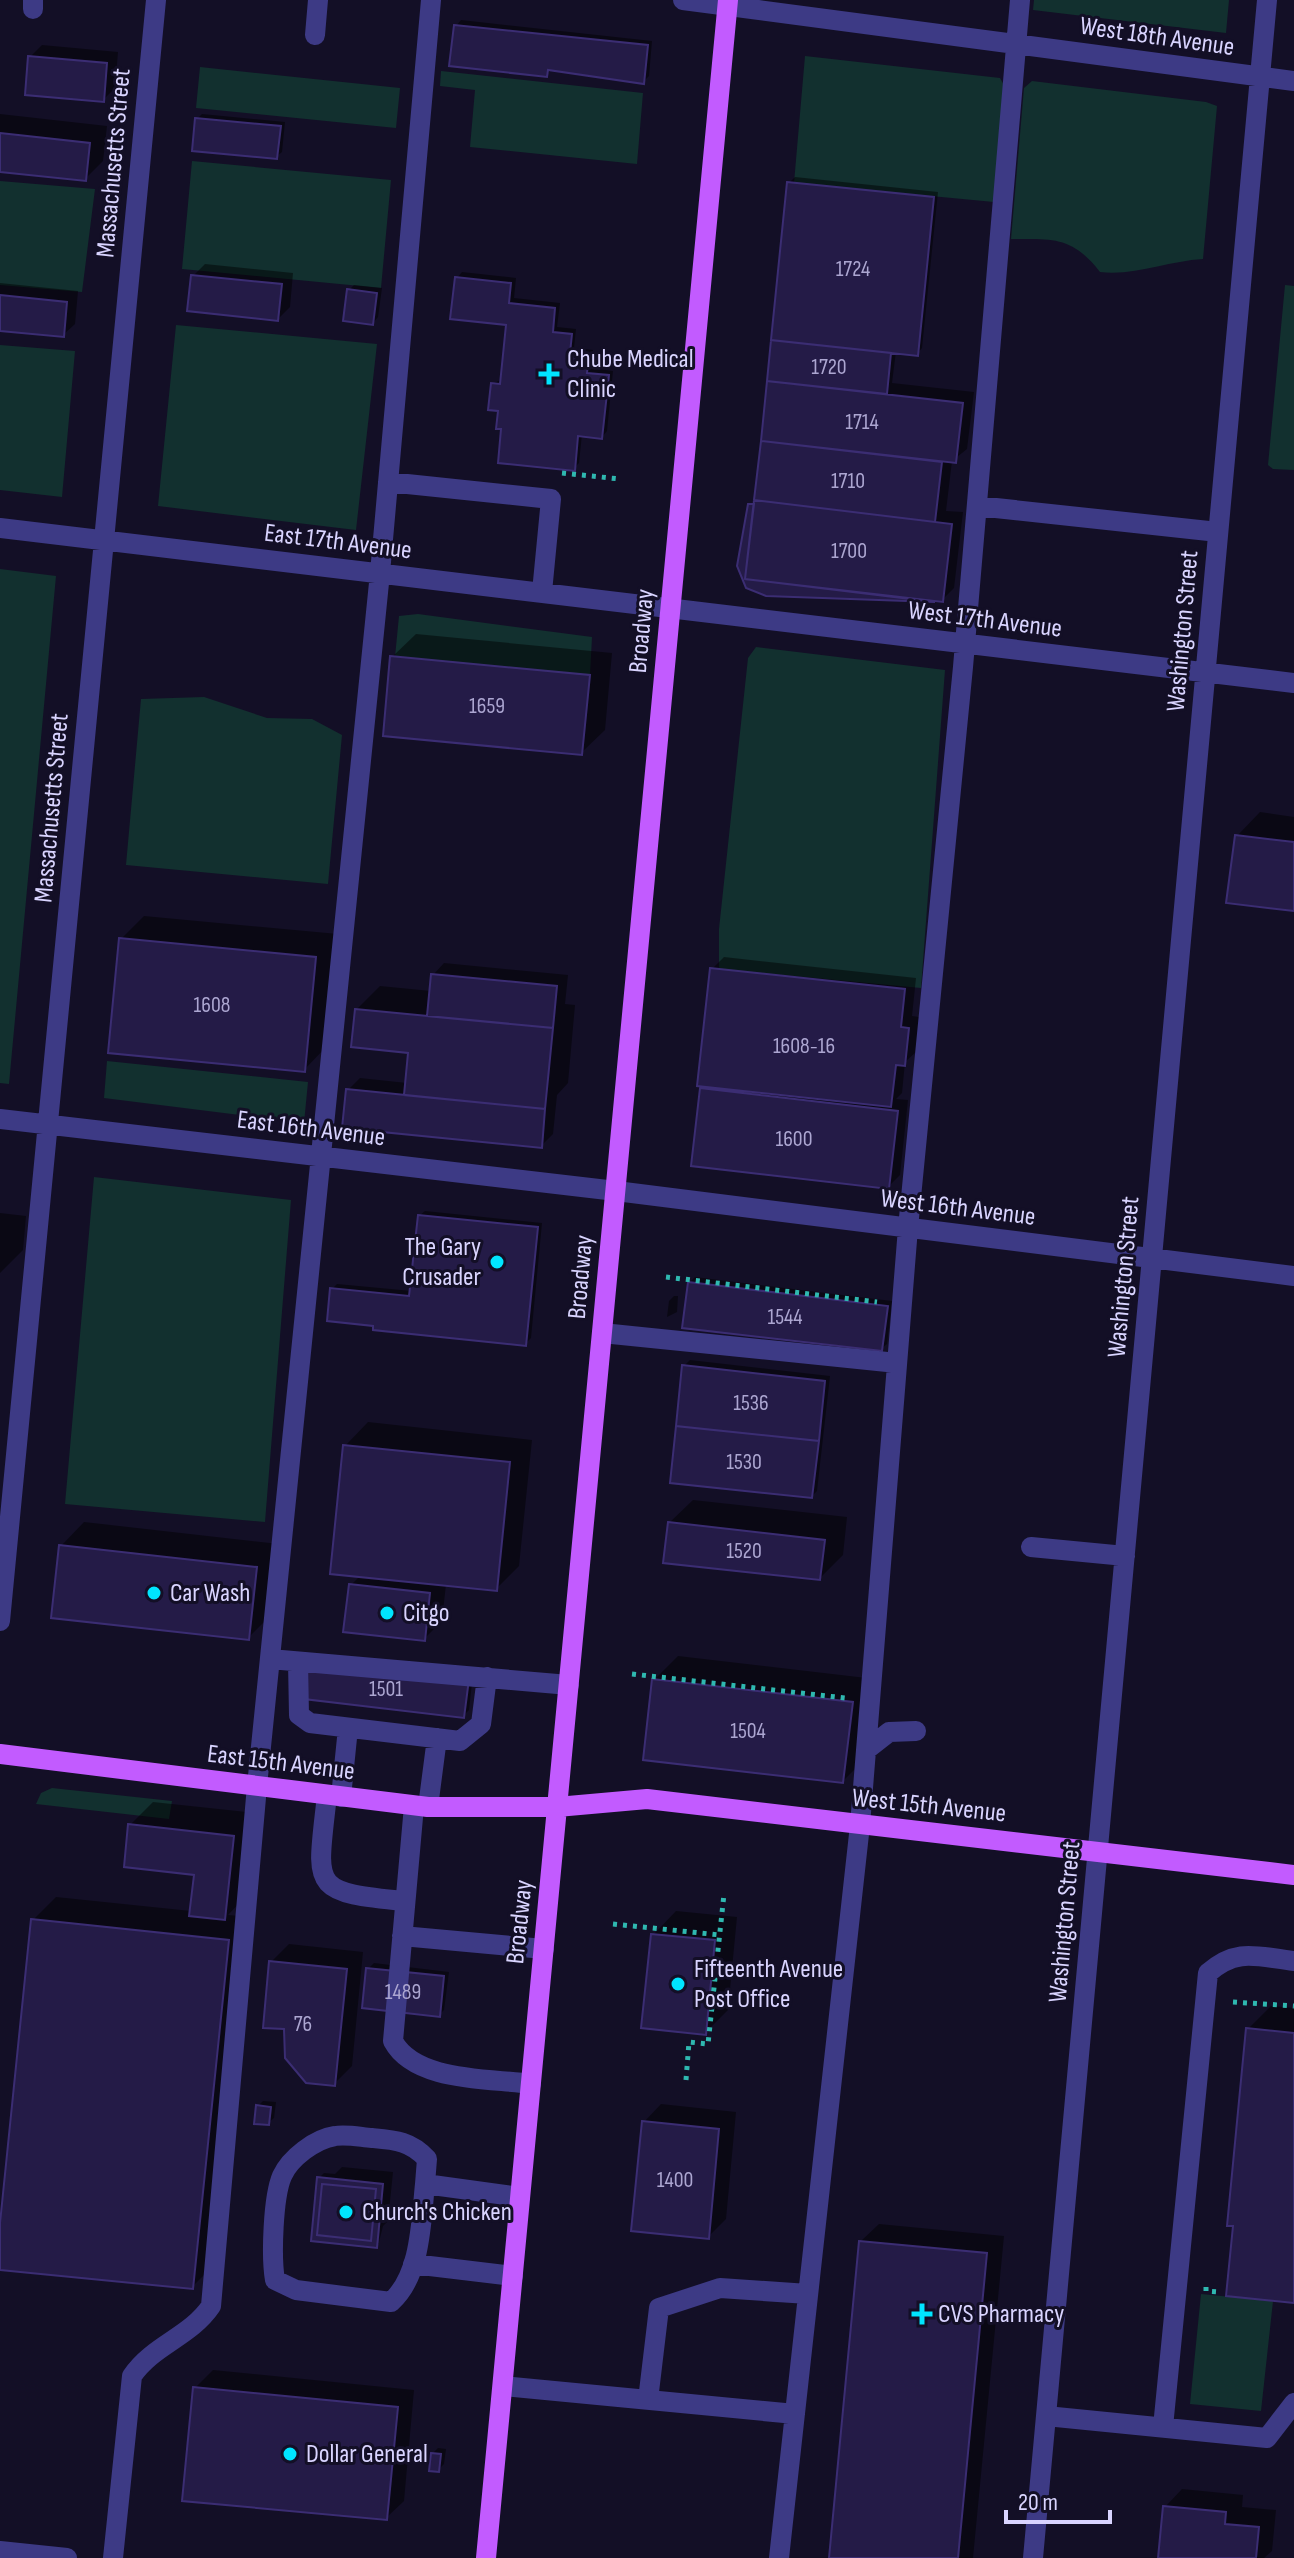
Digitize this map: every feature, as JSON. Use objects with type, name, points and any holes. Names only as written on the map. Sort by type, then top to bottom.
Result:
[{"type":"main road","name":"Broadway","points":[[486,2558],[728,2]]},
{"type":"main road","name":"East 15th Avenue","points":[[0,1754],[421,1806],[557,1807]]},
{"type":"main road","name":"West 15th Avenue","points":[[557,1807],[647,1799],[1294,1875]]},
{"type":"street","name":"Massachusetts Street","points":[[0,1621],[156,0]]},
{"type":"street","points":[[315,35],[318,0]]},
{"type":"street","points":[[113,2558],[132,2376],[144,2359],[200,2323],[211,2306],[257,1786],[380,573],[431,0]]},
{"type":"street","name":"West 18th Avenue","points":[[683,0],[728,2],[1294,81]]},
{"type":"street","points":[[779,2558],[860,1825],[908,1228],[965,643],[1020,0]]},
{"type":"street","name":"Washington Street","points":[[1033,2558],[1267,0]]},
{"type":"street","points":[[388,482],[551,499],[542,592]]},
{"type":"street","points":[[977,506],[1218,532]]},
{"type":"street","name":"East 17th Avenue","points":[[0,528],[670,607]]},
{"type":"street","name":"West 17th Avenue","points":[[670,607],[1294,683]]},
{"type":"street","name":"East 16th Avenue","points":[[0,1119],[616,1191]]},
{"type":"street","name":"West 16th Avenue","points":[[616,1191],[1294,1276]]},
{"type":"street","points":[[602,1333],[897,1363]]},
{"type":"street","points":[[1031,1547],[1125,1556]]},
{"type":"street","points":[[270,1659],[569,1685]]},
{"type":"street","points":[[298,1662],[299,1715],[310,1723],[460,1741],[481,1724],[487,1677]]},
{"type":"street","points":[[348,1728],[320,1858],[323,1878],[332,1889],[348,1896],[405,1901]]},
{"type":"street","points":[[866,1750],[889,1732],[916,1731]]},
{"type":"street","points":[[437,1738],[421,1806],[405,1901],[393,2041],[399,2053],[409,2062],[445,2072],[531,2084]]},
{"type":"street","points":[[402,1936],[544,1949]]},
{"type":"street","points":[[1163,2427],[1208,1973],[1225,1959],[1241,1955],[1294,1961]]},
{"type":"street","points":[[335,2135],[399,2140],[416,2146],[427,2159],[425,2184],[413,2264],[400,2293],[391,2302],[319,2295],[296,2290],[275,2280],[271,2255],[282,2176],[296,2158],[313,2144],[335,2135]]},
{"type":"street","points":[[425,2184],[520,2197]]},
{"type":"street","points":[[413,2264],[513,2276]]},
{"type":"street","points":[[648,2400],[659,2308],[720,2288],[808,2294]]},
{"type":"street","points":[[503,2386],[795,2414]]},
{"type":"street","points":[[1046,2416],[1267,2438],[1294,2403]]},
{"type":"street","points":[[0,2551],[67,2558]]},
{"type":"path","points":[[666,1277],[902,1305]]},
{"type":"path","points":[[632,1674],[853,1700]]},
{"type":"path","points":[[686,2080],[689,2042],[708,2044],[724,1894]]},
{"type":"path","points":[[613,1924],[720,1935]]},
{"type":"path","points":[[1232,2015],[1233,2000],[1294,2006]]},
{"type":"path","points":[[1207,2276],[1206,2291],[1220,2292]]},
{"type":"green space","points":[[1034,0],[1229,0],[1226,33],[1033,10]]},
{"type":"green space","points":[[805,56],[1000,78],[1005,87],[994,202],[794,183]]},
{"type":"green space","points":[[200,67],[400,88],[396,128],[196,108]]},
{"type":"green space","points":[[441,71],[643,93],[637,164],[470,147],[475,90],[440,86]]},
{"type":"green space","points":[[1032,81],[1206,102],[1217,106],[1203,259],[1126,272],[1100,272],[1080,252],[1061,242],[1011,239],[1024,88]]},
{"type":"green space","points":[[192,161],[391,180],[381,288],[182,269]]},
{"type":"green space","points":[[0,181],[95,189],[82,292],[0,285]]},
{"type":"green space","points":[[1285,285],[1294,286],[1294,470],[1273,469],[1268,465]]},
{"type":"green space","points":[[176,325],[377,344],[356,530],[158,506]]},
{"type":"green space","points":[[0,345],[75,351],[62,497],[0,490]]},
{"type":"green space","points":[[0,569],[56,576],[9,1084],[0,1083]]},
{"type":"green space","points":[[418,614],[592,637],[590,675],[395,657],[399,616]]},
{"type":"green space","points":[[756,647],[945,670],[921,988],[719,969],[719,929],[748,658]]},
{"type":"green space","points":[[204,697],[267,718],[312,719],[342,735],[328,884],[126,865],[141,699]]},
{"type":"green space","points":[[107,1061],[308,1082],[304,1123],[104,1098]]},
{"type":"green space","points":[[94,1177],[291,1200],[265,1522],[65,1504]]},
{"type":"green space","points":[[52,1788],[172,1801],[169,1819],[36,1804],[41,1793]]},
{"type":"green space","points":[[1201,2294],[1273,2301],[1261,2411],[1190,2404]]},
{"type":"building","points":[[454,25],[648,45],[644,84],[548,70],[547,77],[449,66]]},
{"type":"building","points":[[28,56],[107,63],[104,102],[25,95]]},
{"type":"building","points":[[195,118],[281,126],[277,159],[192,151]]},
{"type":"building","points":[[0,133],[90,143],[86,181],[0,172]]},
{"type":"building","points":[[787,182],[934,197],[918,356],[771,340]]},
{"type":"building","points":[[191,275],[282,284],[278,321],[187,311]]},
{"type":"building","name":"Chube Medical Clinic","points":[[455,277],[511,283],[509,303],[555,308],[553,332],[572,334],[570,353],[589,355],[587,373],[609,375],[602,439],[578,436],[575,471],[498,463],[501,429],[496,429],[498,411],[488,410],[491,383],[500,384],[506,325],[450,319]]},
{"type":"building","points":[[347,289],[377,293],[373,325],[343,321]]},
{"type":"building","points":[[0,295],[67,302],[64,337],[0,331]]},
{"type":"building","points":[[771,340],[891,353],[887,394],[767,381]]},
{"type":"building","points":[[767,381],[963,403],[956,463],[761,441]]},
{"type":"building","points":[[761,441],[942,462],[935,522],[754,500]]},
{"type":"building","points":[[754,500],[952,524],[943,602],[745,579]]},
{"type":"building","points":[[748,504],[754,504],[745,579],[935,602],[766,596],[746,588],[737,566]]},
{"type":"building","points":[[390,656],[590,675],[582,755],[383,736]]},
{"type":"building","points":[[1235,835],[1294,842],[1294,911],[1226,903]]},
{"type":"building","points":[[119,938],[316,957],[305,1072],[108,1053]]},
{"type":"building","points":[[710,968],[905,989],[901,1027],[909,1028],[905,1066],[896,1065],[891,1107],[697,1086]]},
{"type":"building","points":[[431,974],[557,986],[553,1028],[427,1016]]},
{"type":"building","points":[[355,1009],[553,1028],[545,1109],[404,1095],[408,1053],[351,1047]]},
{"type":"building","points":[[700,1088],[898,1111],[889,1189],[691,1166]]},
{"type":"building","points":[[346,1089],[545,1109],[542,1148],[342,1128]]},
{"type":"building","points":[[418,1215],[538,1227],[526,1346],[373,1330],[373,1326],[327,1321],[330,1288],[409,1296]]},
{"type":"building","points":[[688,1282],[888,1306],[882,1351],[682,1328]]},
{"type":"building","points":[[682,1365],[825,1381],[819,1441],[676,1426]]},
{"type":"building","points":[[676,1426],[819,1441],[812,1498],[670,1483]]},
{"type":"building","points":[[343,1445],[510,1462],[497,1591],[330,1574]]},
{"type":"building","points":[[668,1522],[825,1540],[820,1580],[663,1563]]},
{"type":"building","name":"Car Wash","points":[[59,1545],[257,1567],[249,1640],[51,1618]]},
{"type":"building","name":"Citgo","points":[[349,1584],[430,1593],[425,1641],[343,1632]]},
{"type":"building","points":[[308,1660],[469,1679],[464,1718],[304,1699]]},
{"type":"building","points":[[652,1679],[853,1702],[843,1783],[643,1760]]},
{"type":"building","points":[[128,1824],[234,1836],[225,1920],[189,1916],[194,1875],[124,1867]]},
{"type":"building","points":[[31,1919],[229,1940],[193,2289],[0,2270],[0,2223]]},
{"type":"building","name":"Fifteenth Avenue Post Office","points":[[651,1934],[715,1940],[706,2035],[641,2028]]},
{"type":"building","points":[[269,1961],[347,1969],[335,2086],[306,2083],[285,2058],[284,2029],[263,2028]]},
{"type":"building","points":[[366,1968],[444,1976],[440,2017],[362,2008]]},
{"type":"building","points":[[1246,2028],[1294,2033],[1294,2303],[1226,2296],[1233,2226],[1227,2226]]},
{"type":"building","points":[[256,2105],[271,2107],[269,2125],[254,2124]]},
{"type":"building","points":[[642,2121],[719,2129],[709,2239],[631,2231]]},
{"type":"building","points":[[317,2177],[383,2184],[377,2248],[311,2241]],"holes":[[[322,2184],[376,2189],[371,2241],[317,2235]]]},
{"type":"building","name":"Church's Chicken","points":[[322,2184],[376,2189],[371,2241],[317,2235]]},
{"type":"building","points":[[859,2241],[987,2253],[958,2558],[829,2558]]},
{"type":"building","name":"Dollar General","points":[[193,2387],[398,2407],[387,2520],[182,2501]]},
{"type":"building","points":[[431,2453],[441,2454],[439,2472],[429,2471]]},
{"type":"building","points":[[1163,2506],[1226,2512],[1225,2524],[1259,2527],[1256,2558],[1158,2558]]},
{"type":"place","name":"Chube Medical Clinic","points":[[549,374]]},
{"type":"place","name":"The Gary Crusader","points":[[497,1262]]},
{"type":"place","name":"Car Wash","points":[[154,1593]]},
{"type":"place","name":"Citgo","points":[[387,1613]]},
{"type":"place","name":"Fifteenth Avenue Post Office","points":[[678,1984]]},
{"type":"place","name":"Church's Chicken","points":[[346,2212]]},
{"type":"place","name":"CVS Pharmacy","points":[[922,2314]]},
{"type":"place","name":"Dollar General","points":[[290,2454]]}]
